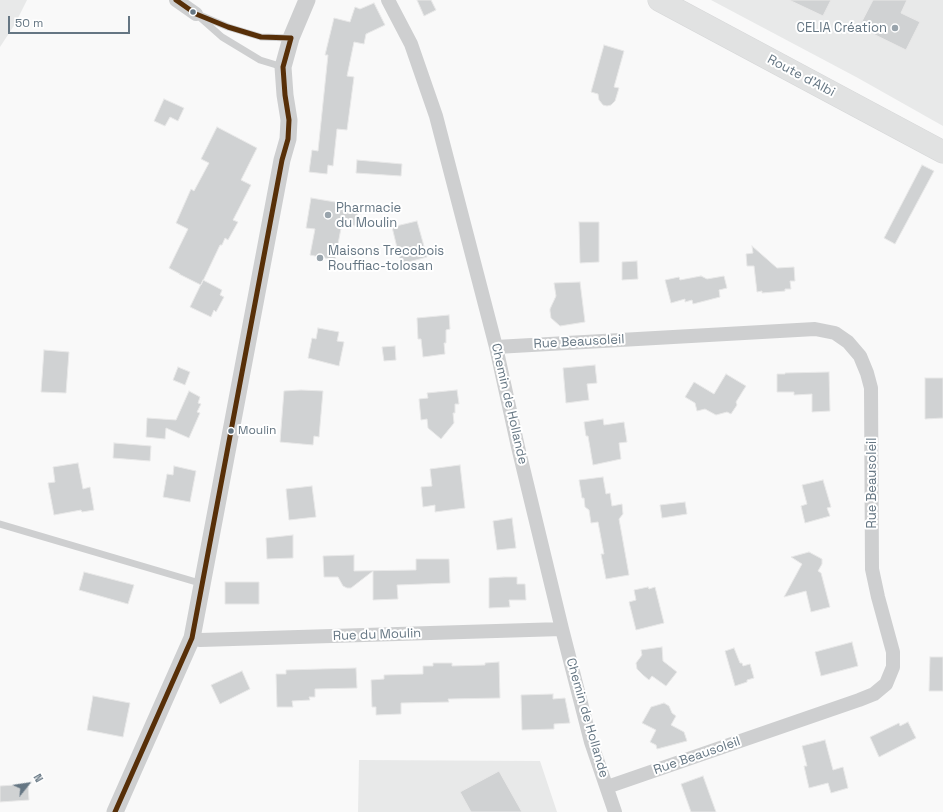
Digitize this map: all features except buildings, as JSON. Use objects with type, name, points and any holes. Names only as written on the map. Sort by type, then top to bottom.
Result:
[{"type":"main road","name":"Route d'Albi","points":[[659,0],[943,152]]},
{"type":"street","points":[[176,0],[196,14]]},
{"type":"street","points":[[115,812],[192,638],[282,160],[288,139],[288,120],[283,67],[291,38],[306,0]]},
{"type":"street","name":"Chemin de Hollande","points":[[388,0],[411,44],[436,116],[496,347],[518,447],[591,742],[615,812]]},
{"type":"street","name":"Rue Beausoleil","points":[[496,347],[815,329],[835,333],[848,342],[860,356],[871,388],[872,569],[893,652],[893,668],[886,684],[874,694],[859,700],[607,787]]},
{"type":"street","name":"Rue du Moulin","points":[[192,638],[200,640],[562,629]]},
{"type":"lane","points":[[196,14],[228,27],[261,37],[291,38]]},
{"type":"lane","points":[[196,14],[222,37],[260,60],[283,67]]},
{"type":"lane","points":[[0,524],[203,584]]},
{"type":"shaded area","points":[[0,0],[27,0],[15,24],[0,47]]},
{"type":"shaded area","points":[[711,0],[943,0],[943,126],[858,78]]},
{"type":"shaded area","points":[[359,760],[540,761],[557,812],[358,812]]},
{"type":"transit line","points":[[115,812],[192,638],[282,160],[288,139],[289,120],[283,67],[291,38],[261,37],[228,27],[196,14],[176,0]]},
{"type":"place","name":"CELIA Création","points":[[895,28]]},
{"type":"place","name":"Pharmacie du Moulin","points":[[328,215]]},
{"type":"place","name":"Maisons Trecobois Rouffiac-tolosan","points":[[320,258]]},
{"type":"place","name":"Moulin","points":[[231,431]]}]
